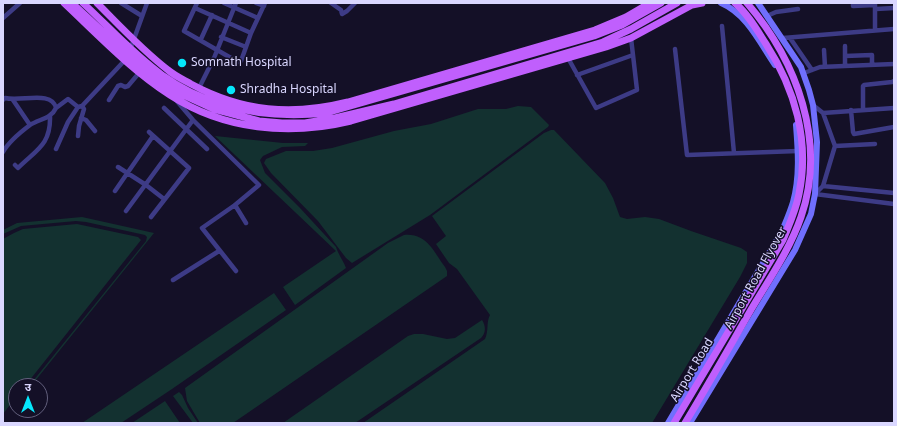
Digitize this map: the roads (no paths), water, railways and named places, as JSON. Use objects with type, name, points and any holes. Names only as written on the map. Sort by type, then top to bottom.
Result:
[{"type":"main road","points":[[64,3],[128,55],[156,70],[172,82],[208,100],[248,112],[289,115],[326,113],[574,39],[614,22],[650,3]]},
{"type":"main road","points":[[72,3],[141,67],[164,84],[195,101],[214,109],[259,121],[282,124],[305,123],[335,118],[394,104],[631,38],[692,5],[702,3]]},
{"type":"main road","points":[[84,3],[128,55],[139,73],[176,98],[213,116],[249,126],[293,130],[319,128],[351,122],[568,56],[626,32],[677,3]]},
{"type":"main road","points":[[97,3],[134,40],[168,70],[200,88],[238,104],[267,108],[306,110],[348,102],[574,39],[594,36],[622,26],[661,3]]},
{"type":"main road","points":[[735,3],[746,14],[764,40],[776,59],[789,86],[797,110],[800,129],[802,168],[799,178]]},
{"type":"main road","name":"Airport Road Flyover","points":[[685,423],[788,248],[803,210],[809,181],[809,133],[805,111],[796,80],[774,41],[747,3]]},
{"type":"main road","name":"Airport Road","points":[[674,423],[783,240],[798,200],[799,178]]},
{"type":"street","points":[[3,18],[20,3]]},
{"type":"street","points":[[121,3],[129,5],[142,16]]},
{"type":"street","points":[[56,148],[68,122],[128,55],[147,3]]},
{"type":"street","points":[[224,3],[235,5],[258,18]]},
{"type":"street","points":[[251,33],[212,15],[196,5],[184,31],[201,39],[240,62],[251,33],[265,5],[256,3]]},
{"type":"street","points":[[334,3],[341,10],[342,14],[347,12],[355,3]]},
{"type":"street","points":[[668,423],[781,234],[793,201],[799,178],[794,115],[790,100],[776,67],[744,20],[731,7],[721,3]]},
{"type":"street","points":[[690,423],[795,250],[811,214],[815,194],[817,142],[813,105],[804,73],[783,38],[758,3]]},
{"type":"street","points":[[853,3],[853,6],[894,8]]},
{"type":"street","points":[[200,88],[235,5]]},
{"type":"street","points":[[875,6],[876,30]]},
{"type":"street","points":[[767,16],[776,12],[798,9]]},
{"type":"street","points":[[201,39],[212,15]]},
{"type":"street","points":[[722,26],[734,153]]},
{"type":"street","points":[[783,38],[894,29]]},
{"type":"street","points":[[222,37],[246,47]]},
{"type":"street","points":[[568,56],[596,108],[638,90],[631,38]]},
{"type":"street","points":[[790,38],[812,70]]},
{"type":"street","points":[[845,46],[845,66]]},
{"type":"street","points":[[675,49],[687,155],[798,151]]},
{"type":"street","points":[[824,50],[825,67]]},
{"type":"street","points":[[577,75],[633,55]]},
{"type":"street","points":[[845,56],[872,55],[872,65]]},
{"type":"street","points":[[804,73],[825,67],[894,64]]},
{"type":"street","points":[[109,100],[118,86],[128,86],[139,73]]},
{"type":"street","points":[[863,109],[864,85],[894,81]]},
{"type":"street","points":[[4,98],[13,100],[41,97],[51,100],[55,103],[56,108]]},
{"type":"street","points":[[176,98],[177,102],[193,120],[259,185],[235,205],[202,228],[236,271]]},
{"type":"street","points":[[3,152],[6,146],[30,125],[50,116],[56,108],[68,99],[84,109],[78,136]]},
{"type":"street","points":[[13,100],[30,125]]},
{"type":"street","points":[[813,105],[823,113],[835,146],[823,186],[815,194]]},
{"type":"street","points":[[164,108],[207,149]]},
{"type":"street","points":[[823,113],[894,108]]},
{"type":"street","points":[[851,110],[854,134],[894,127]]},
{"type":"street","points":[[15,165],[18,168],[42,148],[50,128],[50,116]]},
{"type":"street","points":[[81,118],[86,120],[95,131]]},
{"type":"street","points":[[126,211],[193,120]]},
{"type":"street","points":[[149,132],[189,168],[151,216]]},
{"type":"street","points":[[115,191],[153,136]]},
{"type":"street","points":[[835,146],[875,144]]},
{"type":"street","points":[[118,167],[146,185],[164,199]]},
{"type":"street","points":[[823,186],[894,193]]},
{"type":"street","points":[[815,194],[894,204]]},
{"type":"street","points":[[235,205],[246,223]]},
{"type":"street","points":[[173,280],[219,251]]},
{"type":"place","name":"Somnath Hospital","points":[[182,63]]},
{"type":"place","name":"Shradha Hospital","points":[[231,90]]}]
